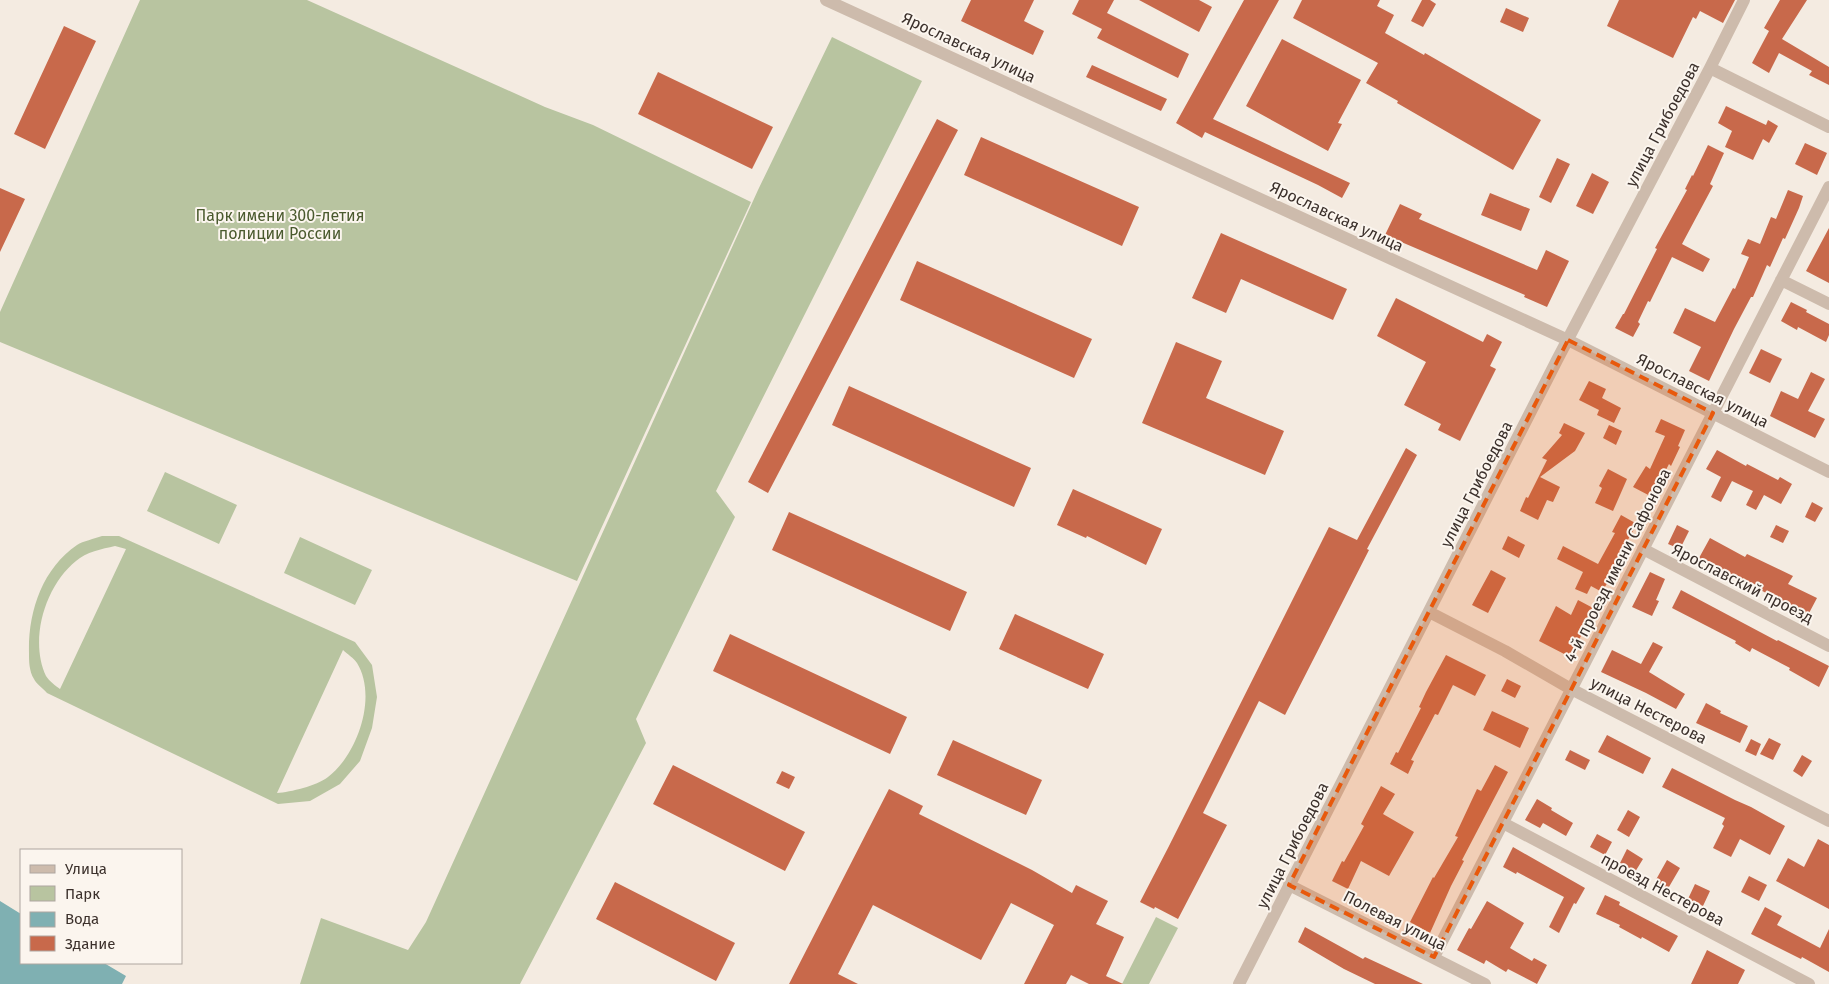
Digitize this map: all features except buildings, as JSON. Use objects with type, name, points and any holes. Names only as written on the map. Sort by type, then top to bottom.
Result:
[{"type":"street","name":"Ярославская улица","points":[[826,0],[1568,340],[1829,472]]},
{"type":"street","name":"улица Грибоедова","points":[[1238,984],[1744,0]]},
{"type":"street","points":[[1710,68],[1829,127]]},
{"type":"street","name":"4-й проезд имени Сафонова","points":[[1434,957],[1829,187]]},
{"type":"street","points":[[1781,280],[1829,304]]},
{"type":"street","name":"Ярославский проезд","points":[[1643,549],[1829,646]]},
{"type":"street","name":"улица Нестерова","points":[[1429,612],[1505,651],[1571,689],[1829,821]]},
{"type":"street","name":"проезд Нестерова","points":[[1503,823],[1809,984]]},
{"type":"street","name":"Полевая улица","points":[[1289,885],[1485,984]]},
{"type":"highlighted area","points":[[1568,340],[1713,413],[1434,957],[1289,885]]},
{"type":"green space","name":"Парк имени 300-летия полиции России","points":[[140,0],[307,0],[545,107],[593,125],[751,202],[577,581],[0,342],[0,312]]},
{"type":"green space","points":[[832,37],[922,81],[716,491],[735,517],[636,719],[646,743],[520,984],[300,984],[321,918],[408,950],[426,922],[758,190]]},
{"type":"green space","points":[[165,472],[237,505],[219,544],[147,511]]},
{"type":"green space","points":[[102,536],[119,536],[355,642],[372,665],[377,697],[372,728],[360,761],[340,784],[310,801],[278,804],[47,693],[35,681],[29,663],[29,638],[35,607],[46,579],[65,555],[77,545]],"holes":[[[115,546],[126,549],[60,689],[46,676],[41,662],[40,630],[48,599],[56,584],[76,561],[89,553]],[[343,650],[357,663],[363,677],[365,708],[355,740],[348,755],[328,777],[303,788],[277,793]]]},
{"type":"green space","points":[[300,537],[372,570],[355,605],[284,573]]},
{"type":"green space","points":[[1156,917],[1178,928],[1149,984],[1122,984]]},
{"type":"water","points":[[0,901],[20,913],[20,964],[106,964],[126,976],[122,984],[0,984]]}]
